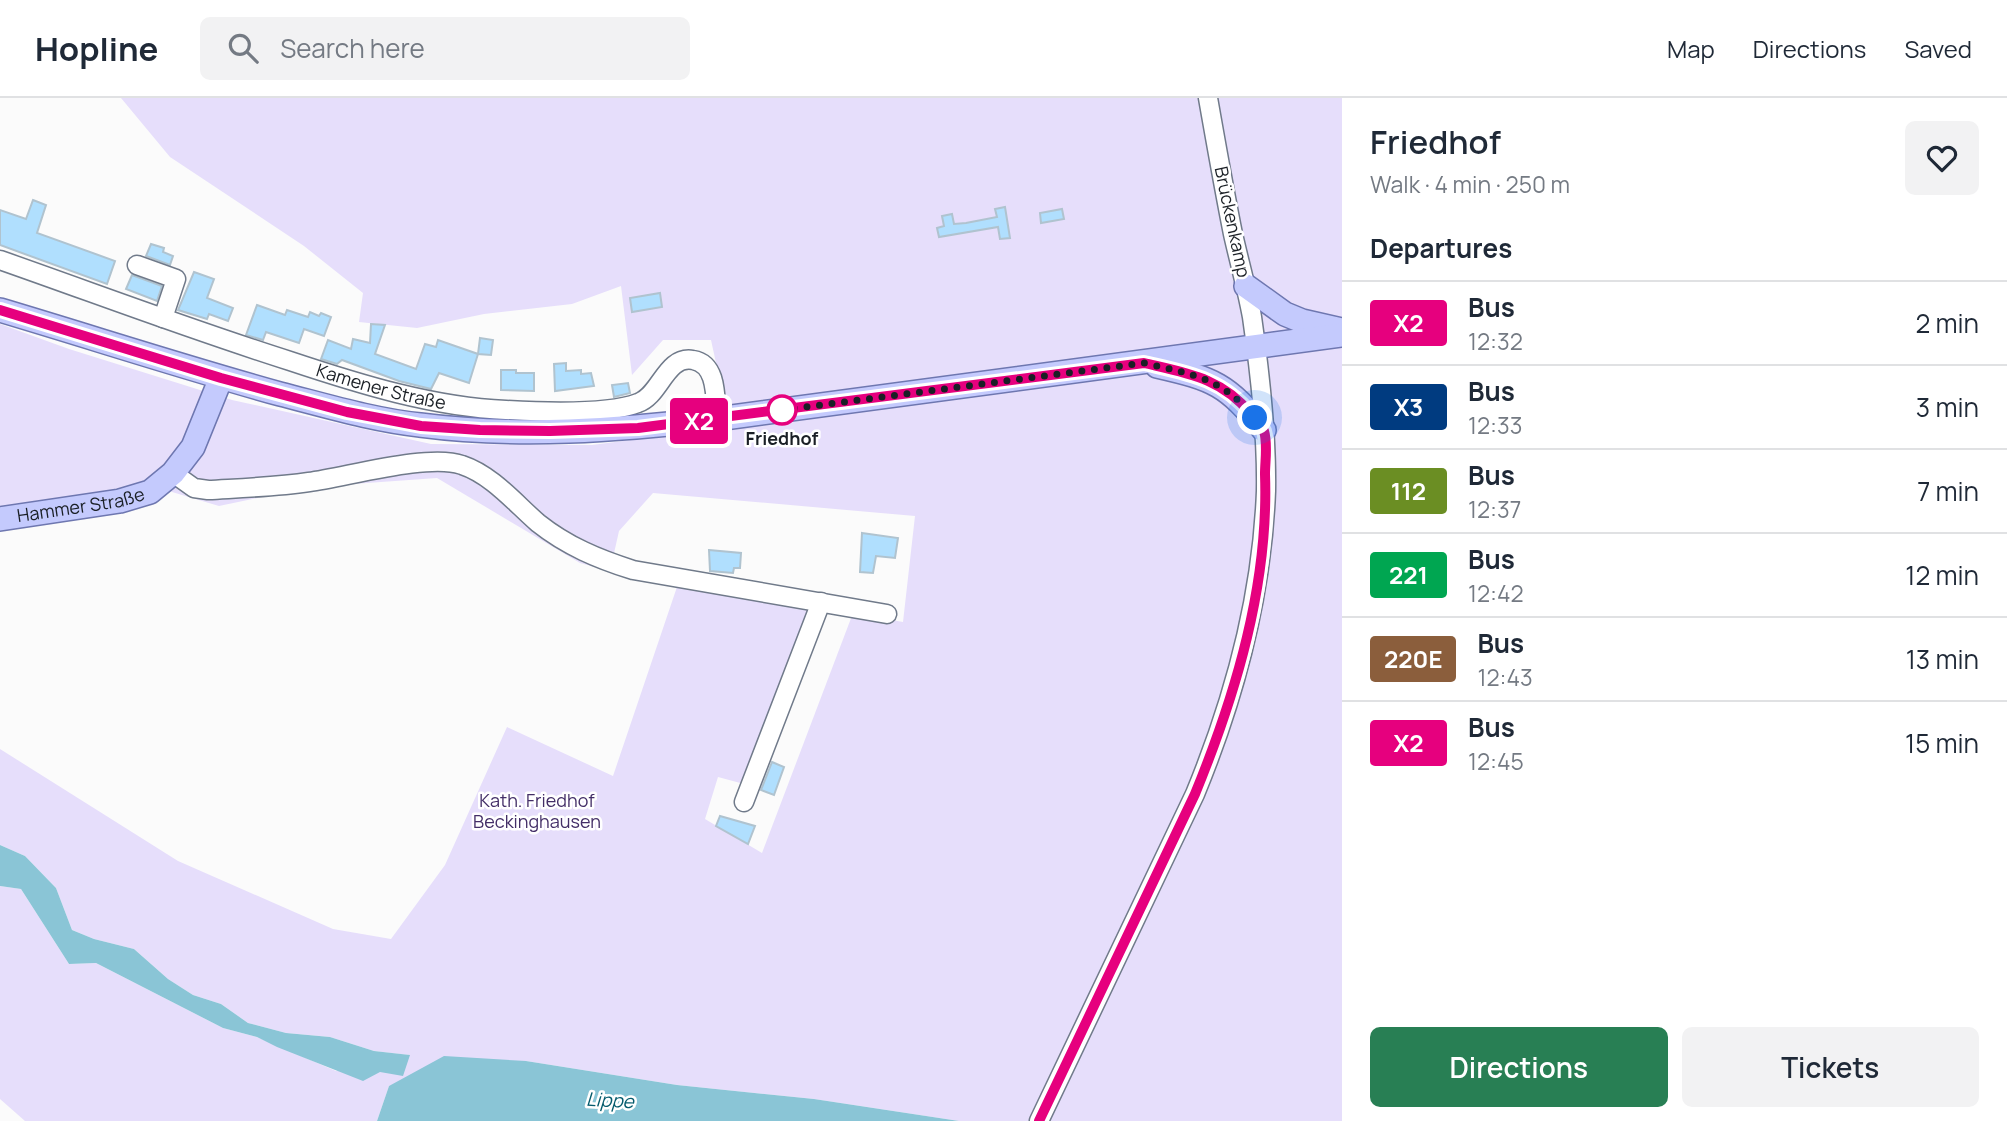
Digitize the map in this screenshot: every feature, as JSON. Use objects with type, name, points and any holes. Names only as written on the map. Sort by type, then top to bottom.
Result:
[{"type":"main road","points":[[1246,286],[1285,314],[1342,332]]},
{"type":"main road","name":"Kamener Straße","points":[[0,310],[221,378],[347,412],[421,426],[492,430],[593,430],[717,419],[1144,363],[1342,332]]},
{"type":"main road","points":[[1144,363],[1197,376],[1225,388],[1245,406],[1264,430]]},
{"type":"main road","name":"Hammer Straße","points":[[0,519],[135,497],[150,492],[173,473],[193,447],[221,378]]},
{"type":"street","name":"Brückenkamp","points":[[1039,1121],[1122,952],[1195,794],[1216,744],[1235,685],[1252,616],[1261,557],[1266,489],[1264,430],[1246,286],[1233,234],[1208,98]]},
{"type":"street","name":"Kamener Straße","points":[[0,260],[249,348],[370,385],[467,406],[501,410],[563,411],[640,403],[649,397],[675,364],[685,359],[697,360],[706,366],[712,377],[717,419]]},
{"type":"street","points":[[137,265],[176,279],[163,318]]},
{"type":"street","points":[[173,473],[194,488],[208,490],[309,482],[429,463],[460,464],[485,477],[541,525],[602,561],[633,570],[887,614]]},
{"type":"street","points":[[744,802],[821,602]]},
{"type":"green space","name":"Kath. Friedhof Beckinghausen","points":[[121,98],[1342,98],[1342,1121],[959,1121],[814,1099],[677,1085],[526,1061],[389,1086],[377,1121],[25,1121],[0,1099],[0,886],[21,889],[69,964],[96,963],[223,1028],[257,1037],[336,1071],[409,1055],[374,1051],[330,1037],[286,1033],[248,1023],[221,1004],[193,995],[168,979],[134,949],[94,939],[72,930],[56,888],[25,856],[0,845],[0,749],[178,861],[333,929],[391,939],[445,865],[507,727],[613,776],[679,581],[811,605],[744,784],[718,777],[705,819],[762,853],[853,613],[903,622],[915,516],[653,493],[619,531],[610,571],[580,563],[437,478],[311,487],[219,506],[172,492],[164,482],[0,520],[0,324],[69,349],[232,400],[431,444],[592,445],[730,427],[711,340],[663,340],[632,375],[621,286],[572,304],[484,314],[417,328],[359,322],[363,293],[304,246],[170,157]]},
{"type":"water","points":[[0,845],[25,856],[56,888],[72,930],[94,939],[134,949],[168,979],[193,995],[221,1004],[248,1023],[286,1033],[330,1037],[374,1051],[410,1055],[403,1076],[380,1072],[363,1081],[257,1037],[223,1028],[96,963],[69,964],[21,889],[0,886]]},
{"type":"water","name":"Lippe","points":[[444,1056],[526,1061],[677,1085],[814,1099],[959,1121],[377,1121],[389,1086]]},
{"type":"building","points":[[33,200],[46,205],[37,233],[115,261],[107,284],[0,245],[0,210],[26,219]]},
{"type":"building","points":[[1005,207],[1010,238],[1000,239],[998,227],[939,237],[937,228],[944,226],[942,216],[952,214],[954,224],[966,223],[997,217],[995,209]]},
{"type":"building","points":[[1062,209],[1064,219],[1041,223],[1040,213]]},
{"type":"building","points":[[151,244],[164,248],[163,252],[173,256],[170,265],[146,256]]},
{"type":"building","points":[[194,272],[214,279],[207,298],[233,308],[228,321],[209,314],[207,319],[178,310]]},
{"type":"building","points":[[132,275],[162,286],[157,301],[126,289]]},
{"type":"building","points":[[660,293],[662,307],[632,312],[630,298]]},
{"type":"building","points":[[257,305],[285,315],[287,310],[308,317],[310,312],[331,317],[324,336],[304,329],[299,343],[266,332],[263,340],[246,335]]},
{"type":"building","points":[[371,324],[385,325],[375,354],[416,369],[425,344],[436,347],[438,340],[478,354],[469,383],[439,373],[431,389],[399,381],[342,360],[337,364],[321,359],[328,340],[351,349],[353,339],[370,343]]},
{"type":"building","points":[[480,338],[493,340],[491,355],[478,354]]},
{"type":"building","points":[[566,363],[566,371],[581,370],[581,374],[591,373],[594,386],[555,391],[554,364]]},
{"type":"building","points":[[501,370],[534,373],[534,391],[501,390]]},
{"type":"building","points":[[628,383],[630,393],[614,397],[612,385]]},
{"type":"building","points":[[862,533],[898,538],[895,558],[876,556],[873,573],[860,572]]},
{"type":"building","points":[[709,550],[741,553],[740,568],[734,568],[733,573],[710,571]]},
{"type":"building","points":[[772,762],[784,767],[774,795],[761,790]]},
{"type":"building","points":[[720,816],[755,826],[748,844],[716,826]]},
{"type":"bus line","name":"X2","points":[[0,310],[221,378],[347,412],[421,426],[480,430],[638,428],[1144,363],[1197,376],[1225,388],[1245,406],[1264,430],[1266,489],[1261,557],[1252,616],[1235,685],[1216,744],[1195,794],[1122,952],[1039,1121]]},
{"type":"place","name":"Friedhof","points":[[782,410]]},
{"type":"route","points":[[782,410],[1144,363],[1197,376],[1225,388],[1255,418]]}]
